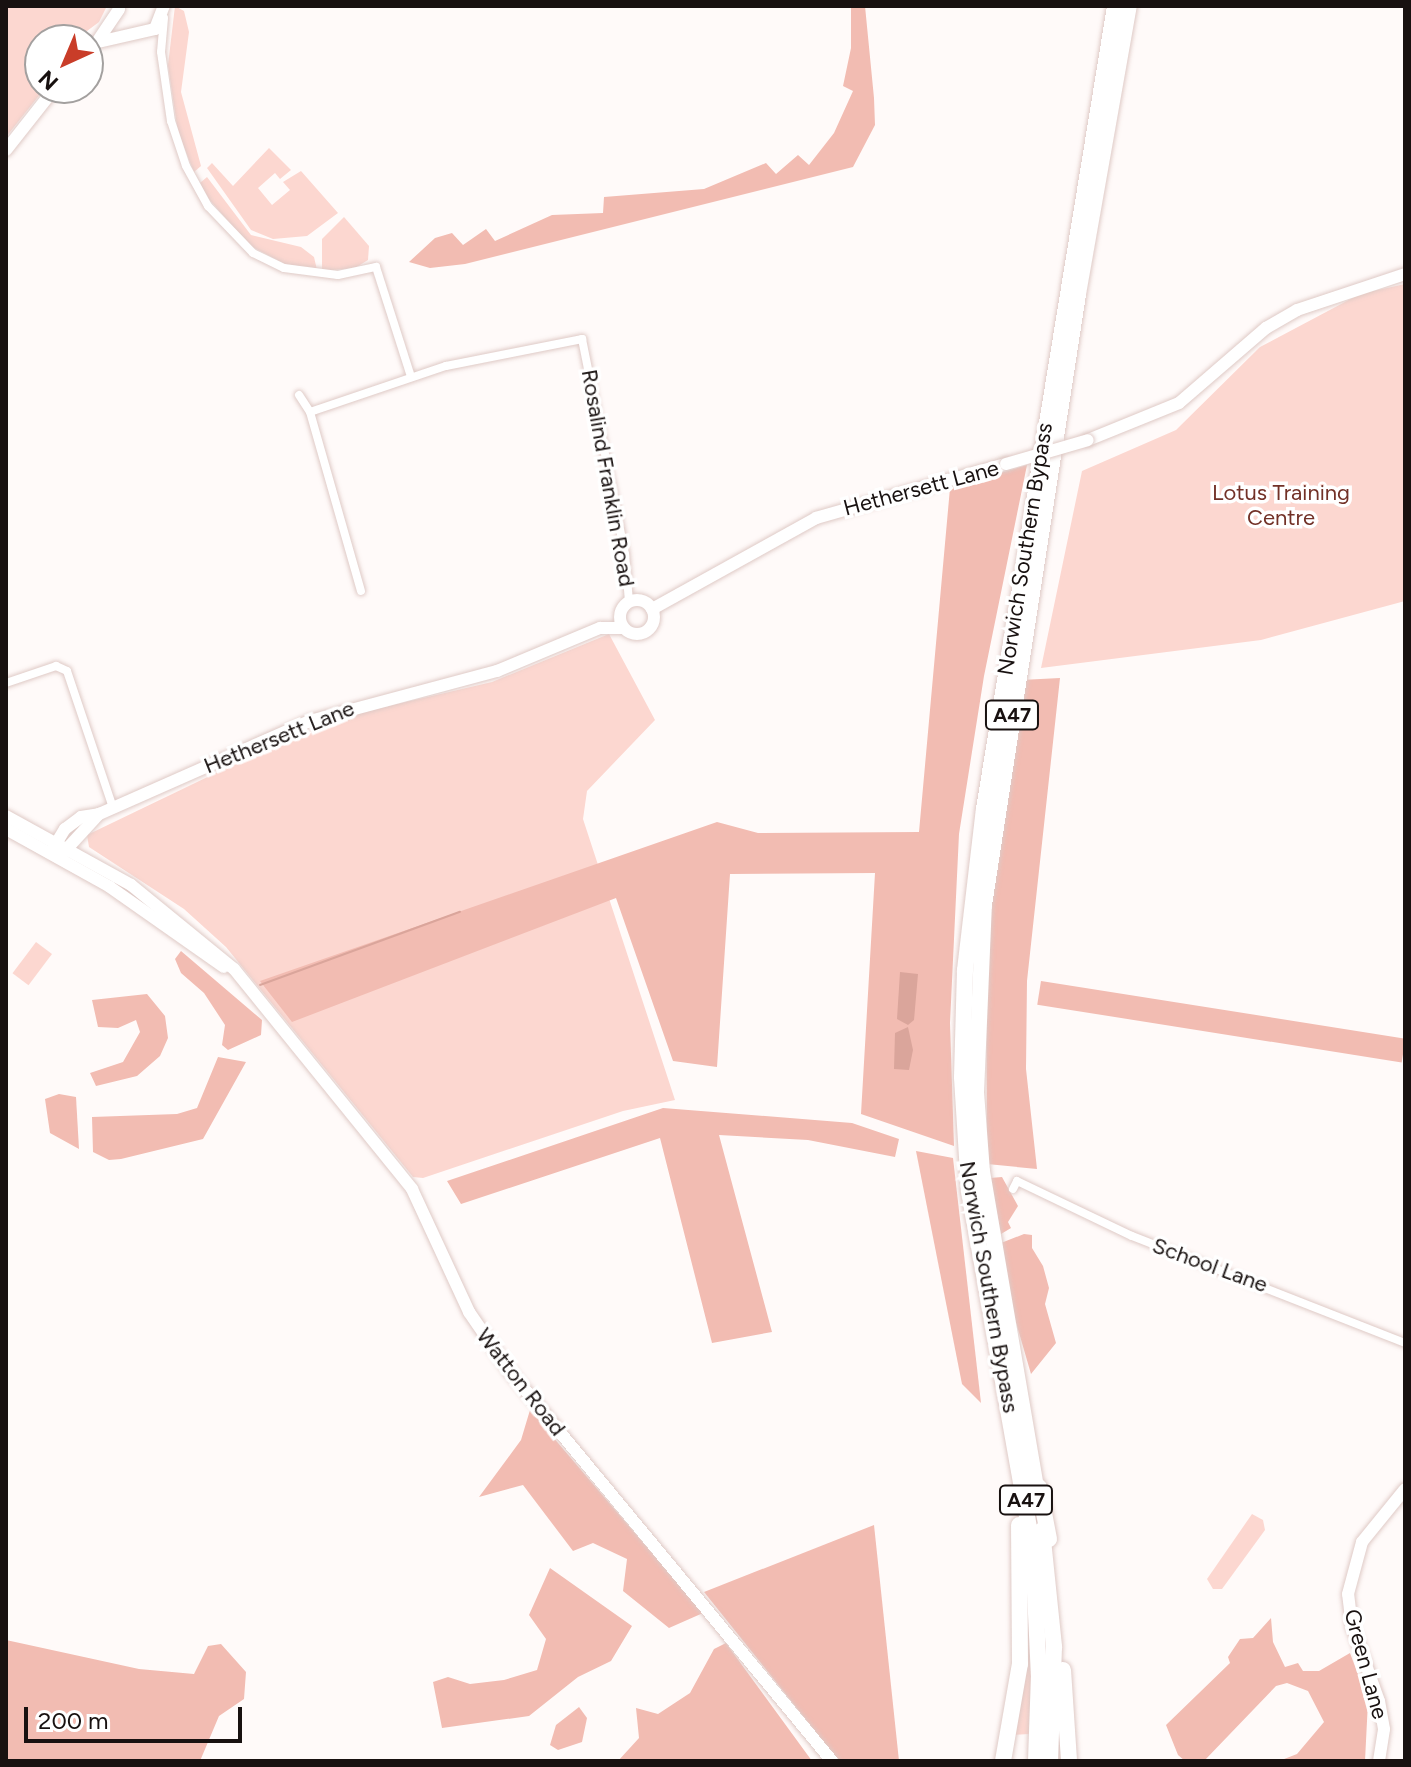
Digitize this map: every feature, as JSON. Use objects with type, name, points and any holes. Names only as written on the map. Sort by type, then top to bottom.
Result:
[{"type":"highway","name":"Norwich Southern Bypass","points":[[1036,1761],[1039,1677],[1033,1550],[977,1242],[962,1077],[969,916],[1115,6]]},
{"type":"highway","name":"Norwich Southern Bypass","points":[[1050,1761],[1054,1647],[1028,1427],[982,1172],[976,1093],[983,919],[1078,294],[1129,6]]},
{"type":"highway","name":"A47","points":[[977,1242],[1013,1463],[1023,1559],[1020,1664],[1003,1761]]},
{"type":"highway","name":"A47","points":[[1028,1427],[1048,1533],[1069,1761]]},
{"type":"street","points":[[120,7],[124,24],[140,32],[161,52]]},
{"type":"street","points":[[104,28],[120,7]]},
{"type":"street","points":[[104,42],[155,29],[164,10]]},
{"type":"street","points":[[164,10],[161,52],[178,145],[201,196],[235,238],[253,253],[297,273],[338,275],[376,267],[411,377]]},
{"type":"street","points":[[6,150],[42,104]]},
{"type":"street","name":"Hethersett Lane","points":[[621,622],[634,634],[646,632],[654,622],[652,609],[816,518],[1088,440],[1179,403],[1266,328],[1297,310],[1405,274]]},
{"type":"street","name":"Rosalind Franklin Road","points":[[310,412],[411,377],[582,339],[625,554],[629,602]]},
{"type":"street","points":[[299,395],[310,412],[361,591]]},
{"type":"street","points":[[629,602],[642,601],[652,609]]},
{"type":"street","name":"Hethersett Lane","points":[[621,622],[629,602]]},
{"type":"street","name":"Hethersett Lane","points":[[59,849],[74,821],[99,814],[318,718],[497,671],[621,622]]},
{"type":"street","points":[[6,683],[56,666],[67,671],[113,808]]},
{"type":"street","name":"Watton Road","points":[[6,816],[59,849],[242,981],[412,1189],[461,1297],[511,1373],[832,1761]]},
{"type":"street","name":"Watton Road","points":[[6,829],[59,849]]},
{"type":"street","name":"School Lane","points":[[1017,1181],[1132,1236],[1405,1343]]},
{"type":"street","name":"Green Lane","points":[[1379,1761],[1384,1729],[1379,1701],[1352,1626],[1348,1594],[1362,1542],[1405,1489]]},
{"type":"green space","points":[[6,6],[107,6],[96,24],[24,24],[24,104],[32,104],[6,137]]},
{"type":"green space","points":[[175,6],[184,11],[189,32],[181,92],[201,166],[194,172],[178,132],[168,65]]},
{"type":"green space","points":[[269,148],[291,170],[280,179],[275,173],[258,188],[272,205],[290,190],[283,182],[301,171],[338,213],[307,236],[273,239],[251,230],[207,168],[212,163],[233,186]]},
{"type":"green space","points":[[207,177],[251,235],[301,247],[314,257],[317,270],[285,264],[249,245],[209,199],[200,183]]},
{"type":"green space","points":[[344,217],[369,246],[368,260],[355,268],[322,271],[322,239]]},
{"type":"green space","name":"Lotus Training Centre","points":[[1405,284],[1405,601],[1261,640],[1041,668],[1082,471],[1176,430],[1260,347],[1360,294]]},
{"type":"green space","points":[[609,634],[655,720],[587,791],[583,819],[675,1100],[623,1111],[423,1178],[413,1177],[226,947],[184,909],[89,847],[87,835],[272,746],[346,716],[492,682]]},
{"type":"green space","points":[[36,942],[52,954],[29,985],[13,973]]},
{"type":"green space","points":[[1252,1514],[1263,1520],[1265,1530],[1222,1589],[1213,1589],[1207,1579]]},
{"type":"green space","points":[[1025,1555],[1033,1655],[1029,1734],[1013,1735]]},
{"type":"shaded area","points":[[851,6],[865,6],[875,125],[853,167],[465,264],[430,268],[409,262],[435,238],[452,233],[463,245],[486,229],[495,241],[552,215],[603,213],[604,197],[704,189],[766,163],[776,174],[798,155],[809,165],[834,133],[853,91],[843,86],[851,48]]},
{"type":"shaded area","points":[[1027,465],[984,676],[959,834],[950,1023],[954,1146],[861,1114],[875,873],[730,874],[717,1067],[673,1061],[616,898],[292,1022],[260,981],[717,822],[758,833],[919,832],[950,488]]},
{"type":"shaded area","points":[[1060,678],[1027,981],[1026,1069],[1037,1169],[987,1164],[986,937],[1021,680]]},
{"type":"shaded area","points":[[181,951],[262,1020],[261,1035],[228,1050],[222,1045],[225,1025],[204,993],[181,973],[175,959]]},
{"type":"shaded area","points":[[900,972],[918,974],[914,1020],[908,1025],[897,1019]]},
{"type":"shaded area","points":[[1041,981],[1405,1039],[1402,1062],[1037,1005]]},
{"type":"shaded area","points":[[147,994],[165,1016],[168,1038],[160,1056],[137,1076],[96,1086],[90,1073],[123,1062],[140,1032],[136,1020],[118,1028],[98,1027],[92,1000]]},
{"type":"shaded area","points":[[908,1027],[913,1050],[909,1070],[894,1069],[895,1033]]},
{"type":"shaded area","points":[[218,1057],[246,1062],[203,1139],[121,1159],[109,1160],[93,1152],[92,1117],[177,1114],[197,1108]]},
{"type":"shaded area","points":[[59,1094],[76,1097],[79,1149],[50,1133],[45,1099]]},
{"type":"shaded area","points":[[663,1108],[852,1123],[899,1139],[895,1157],[808,1140],[719,1135],[772,1332],[712,1343],[660,1138],[461,1204],[447,1181]]},
{"type":"shaded area","points":[[916,1151],[953,1158],[981,1403],[962,1384]]},
{"type":"shaded area","points":[[1002,1177],[1018,1206],[1008,1222],[1011,1228],[1001,1234],[990,1178]]},
{"type":"shaded area","points":[[1024,1234],[1032,1235],[1032,1248],[1043,1266],[1049,1288],[1045,1304],[1056,1343],[1031,1374],[1010,1302],[1001,1243]]},
{"type":"shaded area","points":[[530,1410],[703,1613],[669,1628],[623,1591],[627,1559],[593,1543],[573,1551],[523,1485],[479,1497],[521,1440]]},
{"type":"shaded area","points":[[874,1525],[899,1761],[839,1761],[704,1592]]},
{"type":"shaded area","points":[[550,1568],[632,1626],[611,1661],[578,1677],[529,1716],[442,1728],[433,1682],[448,1677],[470,1684],[504,1680],[537,1670],[546,1639],[529,1615]]},
{"type":"shaded area","points":[[1271,1618],[1273,1642],[1285,1667],[1298,1663],[1303,1671],[1319,1671],[1350,1653],[1368,1701],[1365,1761],[1279,1761],[1297,1754],[1324,1722],[1308,1691],[1287,1683],[1276,1686],[1204,1761],[1185,1761],[1178,1755],[1166,1725],[1230,1663],[1228,1657],[1240,1639],[1253,1638]]},
{"type":"shaded area","points":[[6,1640],[139,1669],[194,1674],[208,1646],[221,1644],[246,1672],[244,1699],[219,1716],[200,1761],[6,1761]]},
{"type":"shaded area","points":[[726,1643],[812,1761],[618,1761],[639,1738],[636,1708],[658,1714],[690,1693],[714,1649]]},
{"type":"shaded area","points":[[579,1707],[587,1718],[582,1742],[558,1750],[550,1745],[556,1725]]},
{"type":"waterway","points":[[260,985],[460,912]]}]
